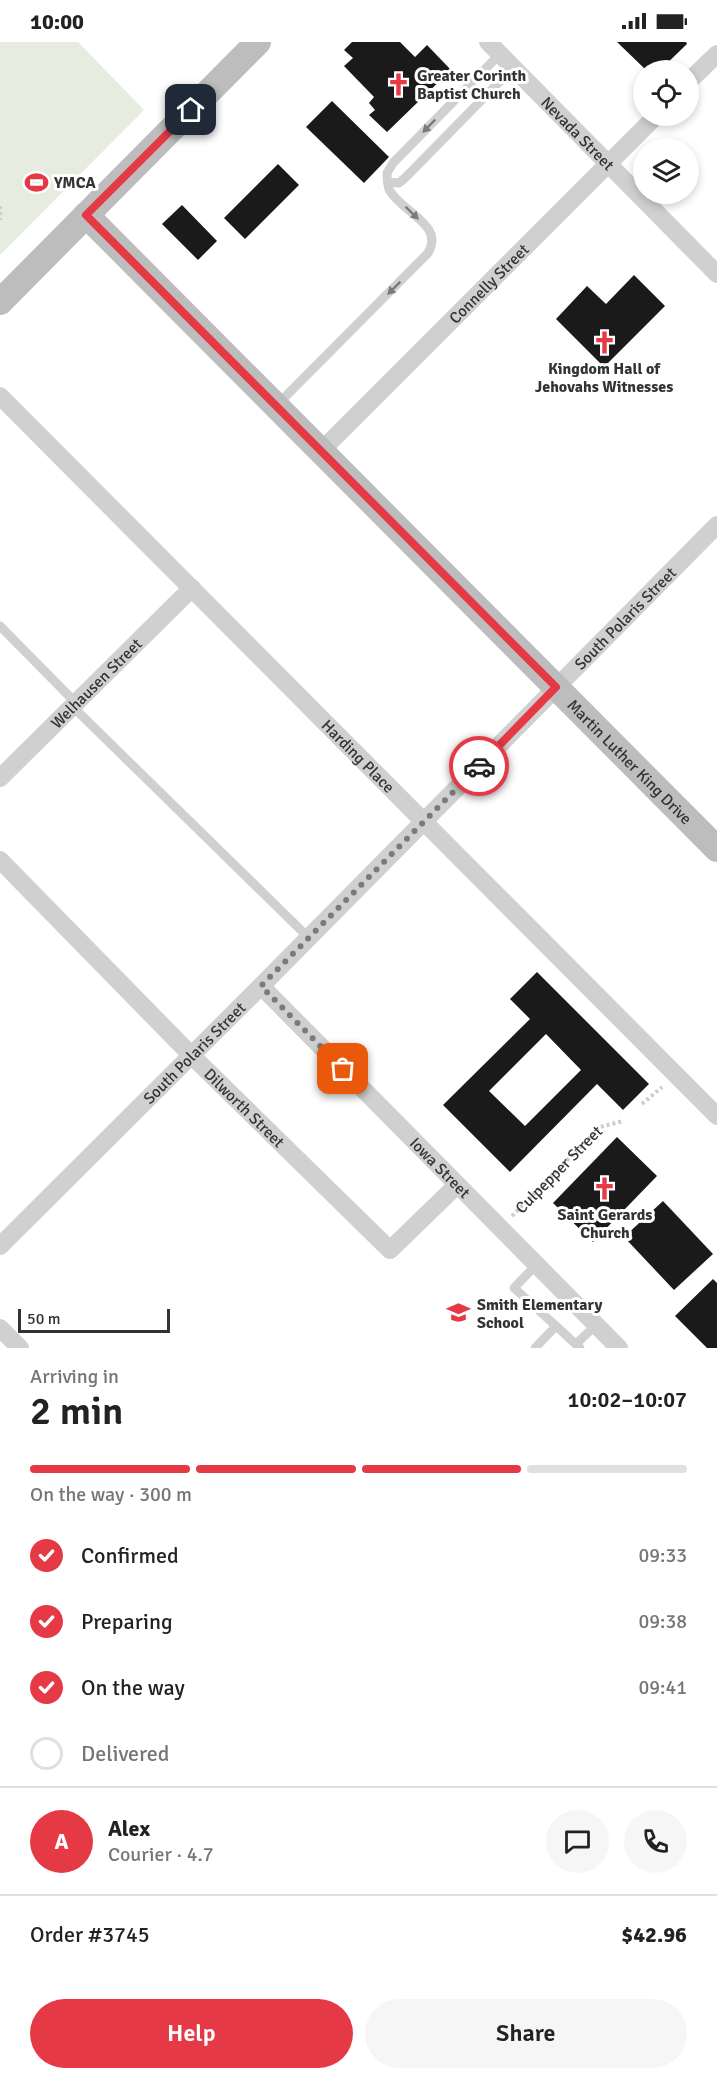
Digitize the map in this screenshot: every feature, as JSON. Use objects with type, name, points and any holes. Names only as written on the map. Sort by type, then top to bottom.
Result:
[{"type":"main road","points":[[0,302],[258,42]]},
{"type":"main road","name":"Martin Luther King Drive","points":[[86,215],[717,849]]},
{"type":"street","name":"Nevada Street","points":[[494,48],[717,274]]},
{"type":"street","points":[[699,71],[717,54]]},
{"type":"street","name":"Connelly Street","points":[[321,451],[646,126]]},
{"type":"street","name":"Harding Place","points":[[0,396],[717,1116]]},
{"type":"street","name":"South Polaris Street","points":[[0,1246],[309,938],[717,525]]},
{"type":"street","name":"Welhausen Street","points":[[0,778],[192,588]]},
{"type":"street","name":"Dilworth Street","points":[[0,860],[191,1054],[390,1250],[457,1185]]},
{"type":"street","name":"Iowa Street","points":[[261,986],[619,1348]]},
{"type":"street","points":[[0,1328],[20,1348]]},
{"type":"lane","points":[[276,406],[428,253],[433,245],[429,229],[390,191],[387,172],[494,48]]},
{"type":"lane","points":[[388,182],[399,183],[406,177],[513,68]]},
{"type":"lane","points":[[0,626],[74,705],[309,938]]},
{"type":"lane","points":[[536,1265],[514,1288],[578,1346],[596,1325]]},
{"type":"lane","points":[[535,1348],[556,1326]]},
{"type":"path","points":[[0,206],[0,220]]},
{"type":"path","points":[[642,1104],[676,1075]]},
{"type":"path","name":"Culpepper Street","points":[[500,1228],[600,1127],[623,1121]]},
{"type":"shaded area","name":"YMCA","points":[[0,42],[78,42],[144,110],[0,255]]},
{"type":"building","name":"Greater Corinth Baptist Church","points":[[352,42],[400,42],[415,57],[427,45],[451,70],[387,132],[369,115],[375,110],[369,103],[374,97],[344,66],[353,58],[344,50]]},
{"type":"building","points":[[617,42],[686,42],[687,44],[670,60],[636,60]]},
{"type":"building","points":[[332,101],[389,157],[364,183],[306,127]]},
{"type":"building","points":[[278,164],[299,185],[245,239],[224,218]]},
{"type":"building","points":[[182,205],[217,241],[198,260],[162,224]]},
{"type":"building","name":"Kingdom Hall of Jehovahs Witnesses","points":[[634,275],[665,306],[604,367],[556,319],[587,286],[606,304]]},
{"type":"building","points":[[537,972],[649,1084],[623,1110],[597,1084],[510,1172],[443,1105],[530,1019],[510,999]],"holes":[[[546,1034],[581,1070],[525,1126],[489,1091]]]},
{"type":"building","name":"Saint Gerards Church","points":[[617,1137],[657,1176],[593,1242],[553,1203]]},
{"type":"building","points":[[663,1201],[713,1254],[674,1290],[624,1237]]},
{"type":"building","points":[[713,1279],[717,1283],[717,1348],[707,1348],[675,1316]]},
{"type":"way so far","points":[[343,1069],[261,986],[479,766]]},
{"type":"place","name":"Greater Corinth Baptist Church","points":[[399,84]]},
{"type":"place","name":"YMCA","points":[[36,182]]},
{"type":"place","name":"Kingdom Hall of Jehovahs Witnesses","points":[[604,343]]},
{"type":"place","name":"Saint Gerards Church","points":[[605,1189]]},
{"type":"place","name":"Smith Elementary School","points":[[459,1313]]},
{"type":"route","points":[[191,110],[86,215],[556,687],[479,766]]}]
